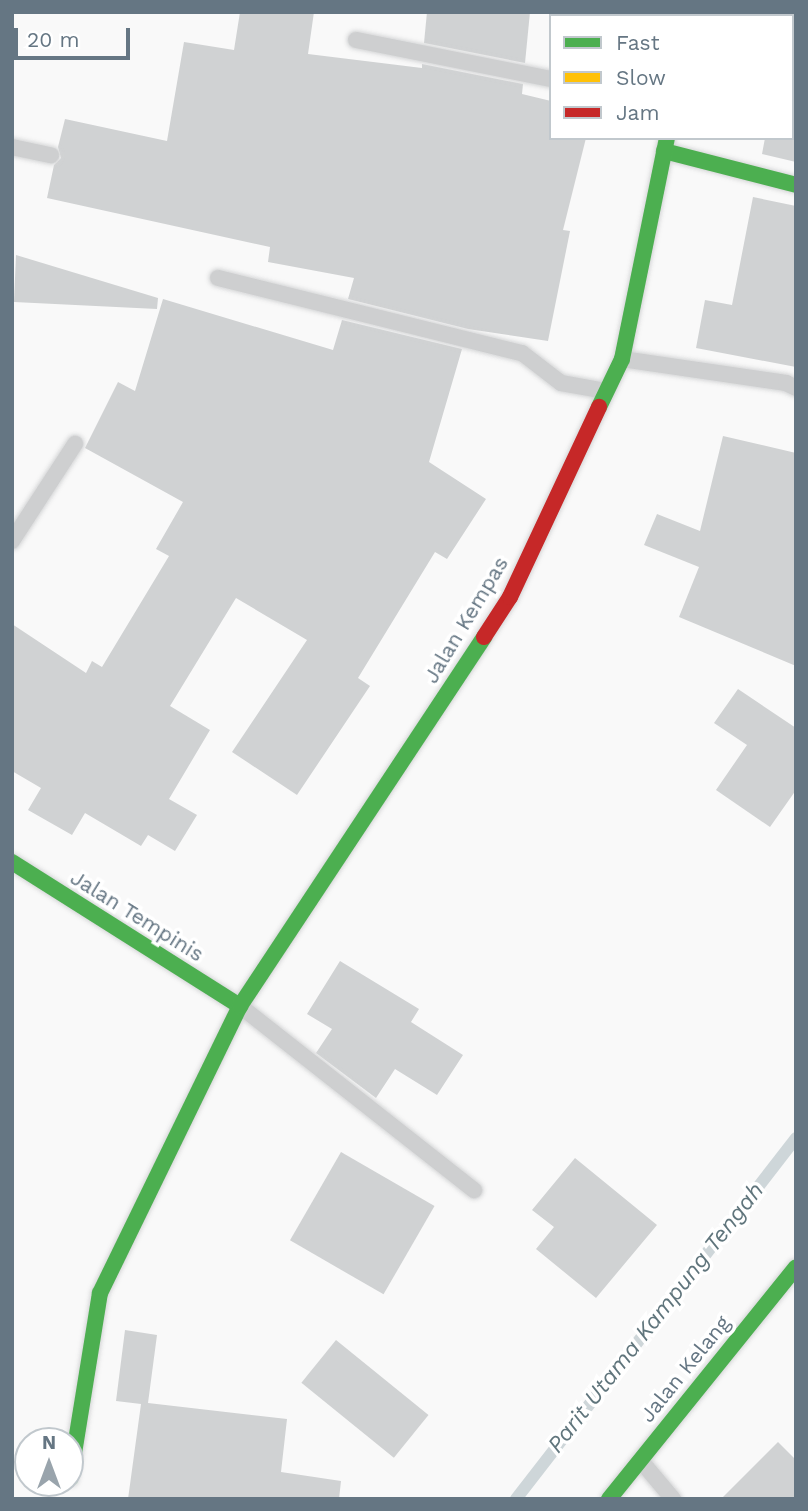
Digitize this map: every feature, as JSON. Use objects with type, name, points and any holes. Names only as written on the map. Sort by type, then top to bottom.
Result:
[{"type":"street","points":[[666,145],[796,185]]},
{"type":"street","name":"Jalan Kempas","points":[[78,1427],[100,1293],[240,1006],[510,597],[622,359],[666,145]]},
{"type":"street","name":"Jalan Tempinis","points":[[12,862],[240,1006]]},
{"type":"street","name":"Jalan Kelang","points":[[609,1499],[792,1275]]},
{"type":"lane","points":[[356,40],[549,79]]},
{"type":"lane","points":[[12,148],[51,155]]},
{"type":"lane","points":[[218,278],[522,353],[561,383],[607,391]]},
{"type":"lane","points":[[622,359],[786,383],[796,388]]},
{"type":"lane","points":[[12,541],[75,444]]},
{"type":"lane","points":[[240,1006],[474,1190]]},
{"type":"lane","points":[[640,1460],[673,1499]]},
{"type":"building","points":[[240,12],[314,12],[308,54],[422,68],[422,64],[523,84],[522,94],[549,101],[549,140],[586,140],[563,230],[570,231],[548,341],[468,329],[348,299],[354,278],[268,262],[270,247],[47,198],[54,165],[61,158],[58,147],[65,119],[167,141],[184,42],[234,50]]},
{"type":"building","points":[[427,12],[530,12],[525,63],[424,43]]},
{"type":"building","points":[[796,138],[796,162],[762,154],[765,140]]},
{"type":"building","points":[[753,197],[796,206],[796,367],[696,348],[705,300],[732,305]]},
{"type":"building","points":[[16,255],[158,298],[157,309],[14,302]]},
{"type":"building","points":[[163,299],[333,350],[342,320],[462,349],[429,462],[486,499],[447,559],[435,552],[358,678],[370,686],[297,795],[232,752],[307,640],[236,598],[170,706],[210,730],[169,799],[197,815],[175,851],[148,835],[141,846],[85,813],[72,835],[28,810],[41,788],[12,771],[12,624],[86,673],[92,661],[102,667],[169,556],[156,549],[183,502],[85,448],[118,382],[135,391]]},
{"type":"building","points":[[723,436],[796,453],[796,666],[679,617],[699,567],[644,545],[657,514],[700,531]]},
{"type":"building","points":[[738,689],[796,728],[796,790],[770,827],[716,790],[747,745],[714,723]]},
{"type":"building","points":[[340,961],[419,1009],[411,1022],[463,1055],[437,1095],[395,1069],[376,1098],[316,1053],[332,1029],[307,1014]]},
{"type":"building","points":[[341,1152],[435,1206],[384,1294],[290,1240]]},
{"type":"building","points":[[575,1158],[657,1225],[596,1298],[536,1249],[554,1227],[532,1210]]},
{"type":"building","points":[[125,1330],[157,1335],[148,1403],[287,1419],[281,1472],[341,1481],[339,1499],[128,1499],[141,1404],[116,1401]]},
{"type":"building","points":[[336,1340],[428,1415],[394,1458],[301,1383]]},
{"type":"building","points":[[778,1442],[796,1460],[796,1499],[721,1499]]},
{"type":"waterway","name":"Parit Utama Kampung Tengah","points":[[516,1499],[796,1138]]},
{"type":"traffic: fast","points":[[599,407],[622,359],[667,140]]},
{"type":"traffic: fast","points":[[664,151],[796,185]]},
{"type":"traffic: fast","points":[[78,1427],[100,1293],[240,1006],[484,637]]},
{"type":"traffic: fast","points":[[12,862],[240,1006]]},
{"type":"traffic: fast","points":[[609,1499],[796,1267]]},
{"type":"traffic: jam","points":[[484,637],[510,597],[599,407]]}]
